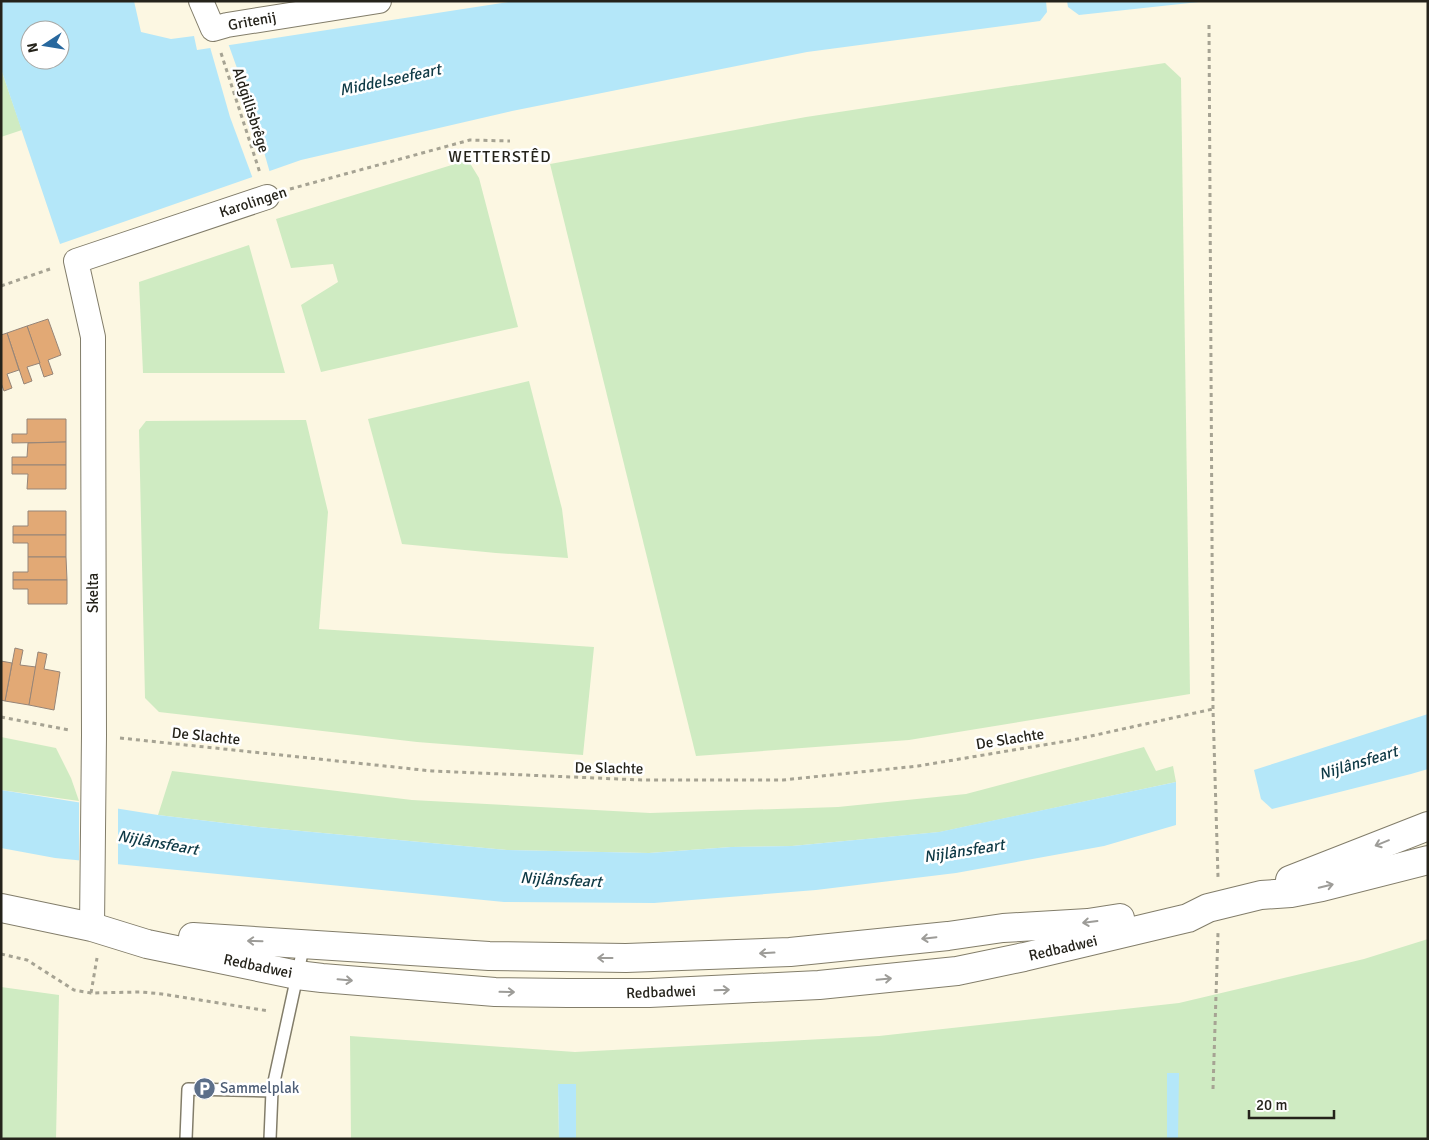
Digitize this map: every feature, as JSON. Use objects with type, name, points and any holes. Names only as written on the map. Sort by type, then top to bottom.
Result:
[{"type":"street","points":[[201,1],[216,37]]},
{"type":"street","name":"Gritenij","points":[[216,37],[227,25],[379,1]]},
{"type":"street","name":"Karolingen","points":[[76,261],[267,197]]},
{"type":"street","name":"Skelta","points":[[76,261],[93,337],[94,735],[92,878],[102,929]]},
{"type":"street","name":"Redbadwei","points":[[1261,896],[1288,881],[1428,826]]},
{"type":"street","name":"Redbadwei","points":[[102,929],[232,941],[304,943],[545,958],[716,956],[865,945],[1003,928],[1088,923],[1185,908],[1208,908],[1261,896],[1292,893],[1322,887],[1428,860]]},
{"type":"street","name":"Redbadwei","points":[[1,908],[102,929],[147,944],[297,975],[495,992],[649,993],[819,985],[958,971],[1188,918],[1208,908]]},
{"type":"lane","points":[[270,1139],[272,1092],[304,943]]},
{"type":"lane","points":[[186,1139],[188,1088],[272,1092]]},
{"type":"path","name":"De Slachte","points":[[1,717],[94,735],[432,771],[642,780],[783,780],[918,766],[1073,740],[1213,709],[1209,25]]},
{"type":"path","name":"Aldgillisbrêge","points":[[216,37],[260,174]]},
{"type":"path","name":"Karolingen","points":[[267,197],[470,140],[510,140]]},
{"type":"path","points":[[1,286],[76,261]]},
{"type":"path","points":[[1,954],[27,960],[74,990],[91,993],[141,992],[162,994],[211,1000],[289,1015]]},
{"type":"green space","points":[[1165,63],[1181,78],[1190,694],[909,740],[696,756],[550,164],[806,117]]},
{"type":"green space","points":[[1,69],[22,130],[1,137]]},
{"type":"green space","points":[[468,160],[479,178],[518,327],[321,372],[301,305],[338,282],[333,264],[291,268],[276,219]]},
{"type":"green space","points":[[249,245],[285,373],[143,373],[139,282]]},
{"type":"green space","points":[[529,381],[562,509],[568,558],[402,544],[368,419]]},
{"type":"green space","points":[[306,420],[328,512],[319,629],[594,647],[583,755],[417,742],[159,712],[145,698],[139,430],[146,421]]},
{"type":"green space","points":[[1,737],[56,748],[71,778],[79,801],[1,790]]},
{"type":"green space","points":[[1144,747],[1156,771],[1173,766],[1176,782],[940,832],[792,846],[731,847],[649,853],[507,850],[258,827],[158,815],[172,771],[412,800],[650,813],[838,807],[966,794]]},
{"type":"green space","points":[[1428,939],[1428,1139],[1178,1139],[1178,1073],[1167,1073],[1167,1139],[576,1139],[576,1085],[558,1084],[559,1139],[351,1139],[350,1036],[575,1052],[879,1036],[1179,1003],[1364,959]]},
{"type":"green space","points":[[1,987],[59,995],[56,1139],[1,1139]]},
{"type":"water","name":"Middelseefeart","points":[[1,1],[134,1],[141,32],[171,39],[194,36],[197,50],[515,1],[1046,1],[1047,12],[1040,21],[807,52],[512,111],[301,160],[60,244],[1,69]]},
{"type":"water","points":[[1067,1],[1208,1],[1079,15],[1068,7]]},
{"type":"water","name":"Nijlânsfeart","points":[[1428,714],[1428,769],[1272,809],[1261,799],[1254,770]]},
{"type":"water","name":"Nijlânsfeart","points":[[1176,782],[1176,825],[1104,846],[956,873],[816,890],[654,903],[504,902],[55,858],[1,848],[1,790],[158,815],[258,827],[507,850],[649,853],[731,847],[792,846],[939,832]]},
{"type":"water","points":[[1167,1073],[1179,1073],[1178,1139],[1167,1139]]},
{"type":"water","points":[[558,1084],[576,1084],[576,1139],[559,1139]]},
{"type":"pier","points":[[228,43],[252,110],[270,173],[253,179],[230,117],[210,47]]},
{"type":"pier","points":[[79,799],[118,805],[118,867],[79,863]]},
{"type":"building","points":[[48,319],[61,355],[48,360],[53,374],[44,377],[27,326]]},
{"type":"building","points":[[27,326],[40,363],[27,367],[32,381],[24,384],[7,333]]},
{"type":"building","points":[[7,333],[19,370],[7,374],[12,388],[4,391],[1,383],[1,335]]},
{"type":"building","points":[[27,419],[66,419],[66,442],[12,443],[12,434],[27,434]]},
{"type":"building","points":[[66,442],[66,465],[12,465],[12,457],[27,457],[28,443]]},
{"type":"building","points":[[12,465],[66,465],[66,489],[27,489],[28,474],[12,474]]},
{"type":"building","points":[[28,511],[66,511],[66,535],[13,535],[13,526],[28,526]]},
{"type":"building","points":[[13,535],[66,535],[66,557],[28,557],[28,543],[13,543]]},
{"type":"building","points":[[28,557],[66,557],[67,580],[13,580],[13,572],[28,572]]},
{"type":"building","points":[[13,580],[67,580],[67,604],[28,604],[28,589],[13,589]]},
{"type":"building","points":[[15,648],[23,650],[20,665],[36,667],[29,705],[5,701]]},
{"type":"building","points":[[38,652],[47,654],[44,669],[60,672],[54,710],[29,705]]},
{"type":"building","points":[[1,661],[12,663],[5,701],[1,700]]},
{"type":"place","name":"Sammelplak","points":[[204,1088]]},
{"type":"district","name":"WETTERSTÊD","points":[[500,156]]}]
